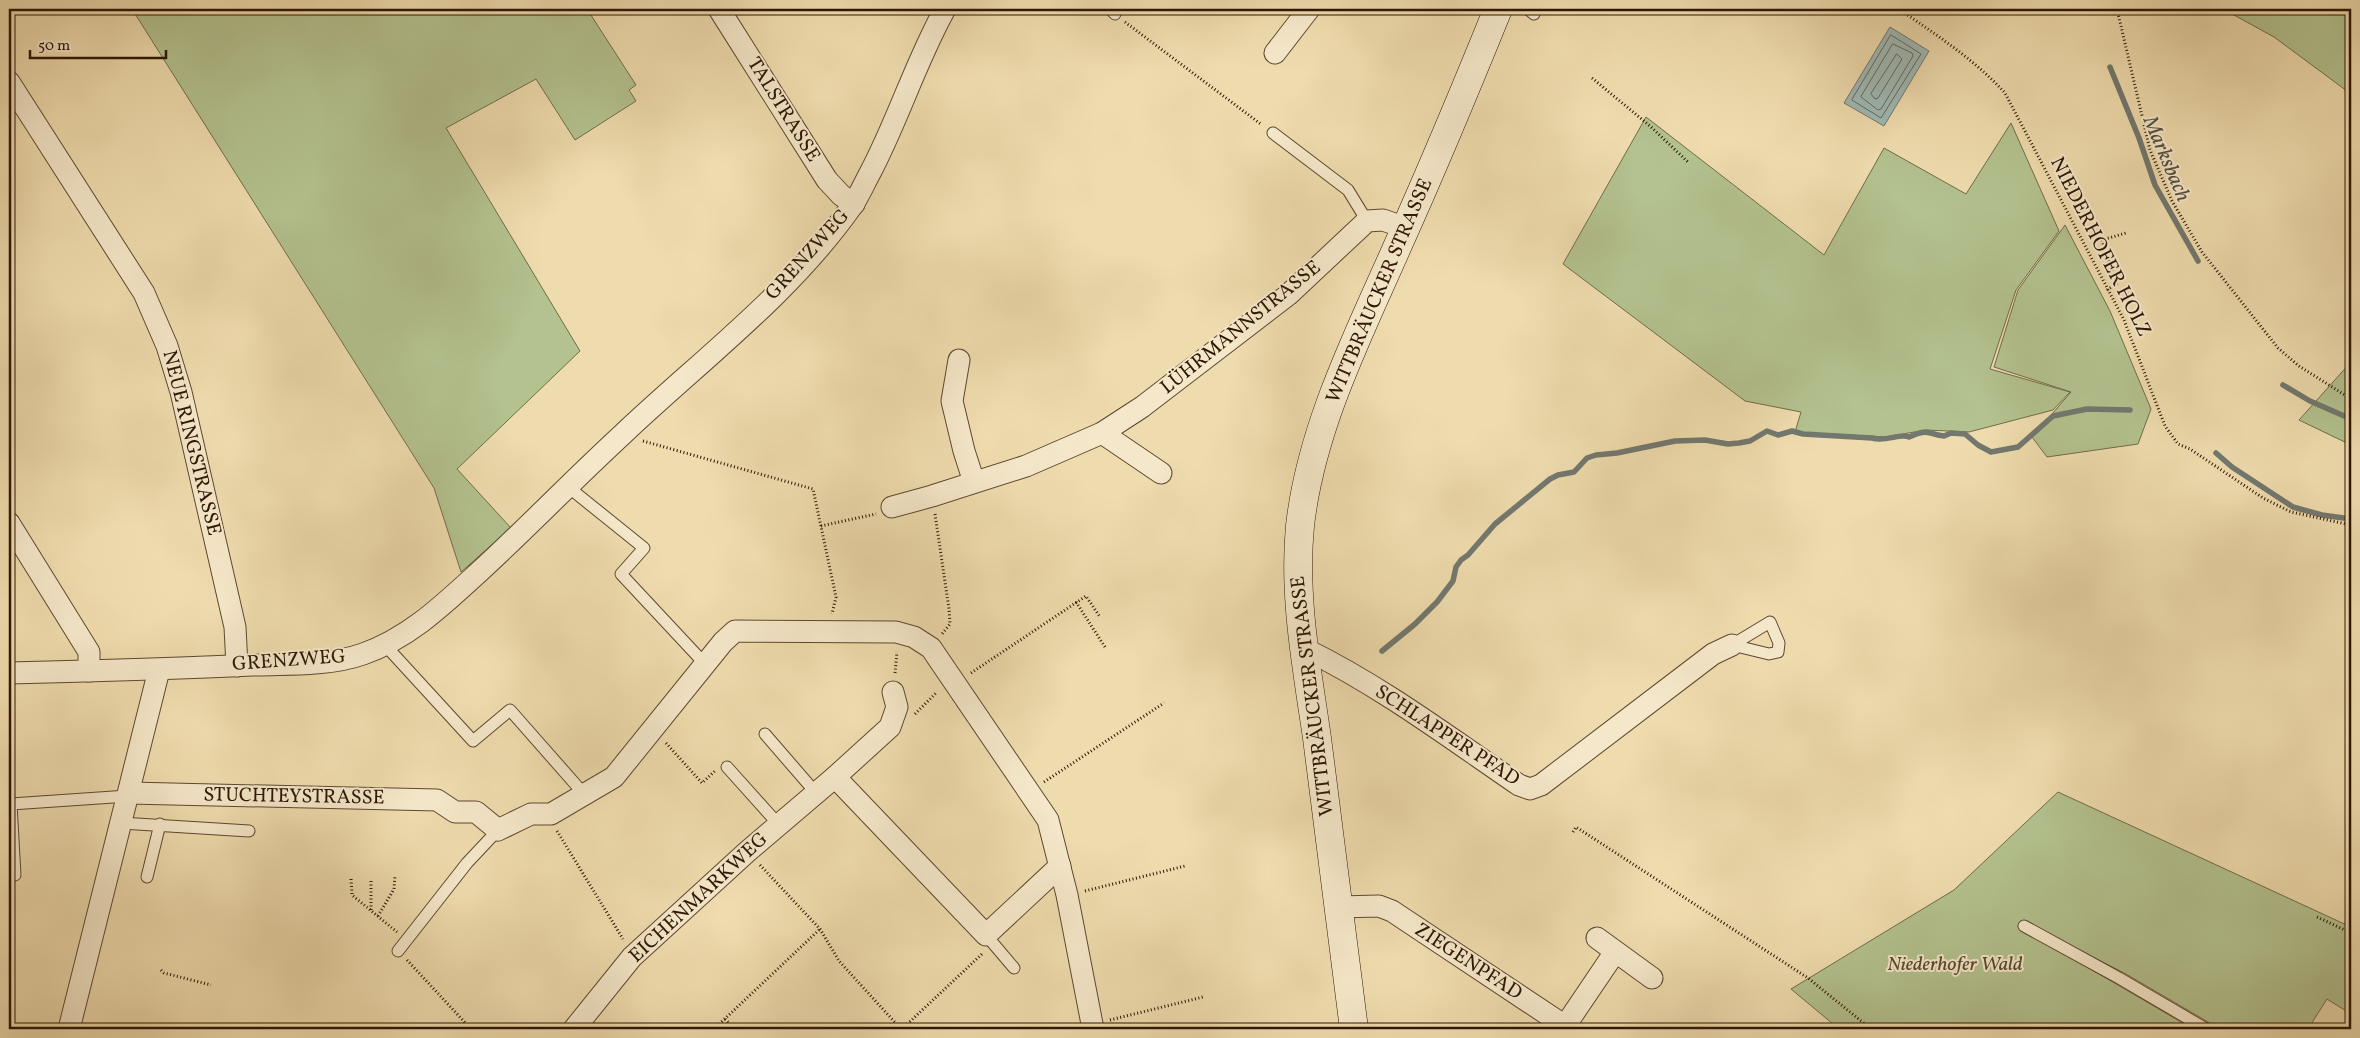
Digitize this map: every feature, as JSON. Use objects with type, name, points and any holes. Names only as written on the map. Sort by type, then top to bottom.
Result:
[{"type":"main road","name":"WITTBRÄUCKER STRASSE","points":[[1354,1029],[1305,649],[1298,571],[1300,524],[1312,467],[1348,358],[1406,228],[1498,9]]},
{"type":"street","name":"TALSTRASSE","points":[[719,9],[827,180],[841,195],[854,204]]},
{"type":"street","name":"GRENZWEG","points":[[9,673],[158,670],[325,662],[359,656],[386,645],[412,630],[436,612],[567,486],[768,301],[816,252],[854,204],[889,138],[932,32],[945,9]]},
{"type":"street","points":[[1275,54],[1309,9]]},
{"type":"street","name":"NEUE RINGSTRASSE","points":[[9,82],[144,293],[167,346],[182,392],[235,627],[237,666]]},
{"type":"street","points":[[1367,221],[1383,220],[1406,228]]},
{"type":"street","name":"LÜHRMANNSTRASSE","points":[[892,507],[1026,466],[1102,433],[1142,407],[1288,295],[1367,221]]},
{"type":"street","points":[[960,360],[952,401],[964,452],[974,482]]},
{"type":"street","points":[[1102,433],[1161,473]]},
{"type":"street","points":[[9,523],[89,652],[90,671]]},
{"type":"street","points":[[498,830],[531,814],[551,814],[614,777],[723,642],[735,631],[896,632],[914,637],[932,648],[947,687],[1029,792],[1048,820],[1067,895],[1093,1027]]},
{"type":"street","name":"SCHLAPPER PFAD","points":[[1305,649],[1329,661],[1412,712],[1519,785],[1530,789],[1540,785],[1713,654],[1732,645]]},
{"type":"street","points":[[69,1029],[158,670]]},
{"type":"street","name":"EICHENMARKWEG","points":[[574,1029],[632,957],[748,851],[890,727],[896,707],[893,692]]},
{"type":"street","points":[[835,777],[990,939],[1060,866]]},
{"type":"street","name":"STUCHTEYSTRASSE","points":[[128,795],[437,800],[455,812],[476,812],[498,830]]},
{"type":"street","name":"ZIEGENPFAD","points":[[1339,907],[1384,907],[1565,1026],[1615,952]]},
{"type":"street","points":[[1597,938],[1652,978]]},
{"type":"lane","points":[[1273,132],[1348,190],[1367,221]]},
{"type":"lane","points":[[567,486],[644,548],[621,574],[705,664]]},
{"type":"lane","points":[[386,645],[473,741],[510,710],[584,794]]},
{"type":"lane","points":[[766,734],[816,793]]},
{"type":"lane","points":[[727,767],[779,825]]},
{"type":"lane","name":"STUCHTEYSTRASSE","points":[[15,875],[11,804],[128,795]]},
{"type":"lane","points":[[121,823],[249,831]]},
{"type":"lane","points":[[147,877],[160,824]]},
{"type":"lane","points":[[398,951],[467,863],[498,830]]},
{"type":"lane","points":[[2024,926],[2119,978],[2206,1029]]},
{"type":"lane","points":[[990,939],[1014,968]]},
{"type":"path","name":"NIEDERHOFER HOLZ","points":[[1899,9],[1965,56],[2005,92],[2124,320],[2158,411],[2178,444],[2190,449],[2263,498],[2292,512],[2351,525]]},
{"type":"path","points":[[2117,9],[2150,150],[2172,201],[2202,252],[2278,348],[2299,366],[2351,399]]},
{"type":"path","points":[[1113,12],[1273,132]]},
{"type":"path","points":[[1592,78],[1650,126],[1689,163]]},
{"type":"path","points":[[2107,290],[2116,284],[2102,240],[2126,233]]},
{"type":"path","points":[[625,432],[634,439],[813,489],[836,597],[828,631]]},
{"type":"path","points":[[932,496],[950,624],[932,648]]},
{"type":"path","points":[[821,526],[886,512],[892,507]]},
{"type":"path","points":[[915,714],[947,687],[1086,596],[1100,618]]},
{"type":"path","points":[[1076,602],[1105,647]]},
{"type":"path","points":[[893,692],[897,648],[896,632]]},
{"type":"path","points":[[1029,792],[1164,702]]},
{"type":"path","points":[[653,730],[702,783],[722,764],[727,767]]},
{"type":"path","points":[[551,814],[553,824],[632,957]]},
{"type":"path","points":[[1573,832],[1576,827],[1808,978],[1872,1029]]},
{"type":"path","points":[[748,851],[820,930],[839,961],[902,1029],[990,939]]},
{"type":"path","points":[[1067,895],[1185,866]]},
{"type":"path","points":[[378,916],[394,889],[395,875]]},
{"type":"path","points":[[352,879],[352,895],[407,940]]},
{"type":"path","points":[[371,880],[371,911]]},
{"type":"path","points":[[2318,916],[2351,933]]},
{"type":"path","points":[[714,1029],[820,930]]},
{"type":"path","points":[[398,951],[471,1029]]},
{"type":"path","points":[[161,970],[164,973],[211,985]]},
{"type":"path","points":[[1093,1027],[1203,997]]},
{"type":"path","points":[[725,1019],[735,1029]]},
{"type":"green space","points":[[132,9],[587,9],[636,85],[629,90],[636,101],[575,140],[536,79],[446,128],[580,351],[457,469],[511,528],[461,572],[434,488]]},
{"type":"green space","points":[[2223,9],[2342,9],[2351,14],[2351,94],[2274,37]]},
{"type":"green space","points":[[1646,117],[1824,255],[1884,148],[1966,194],[2011,123],[2059,231],[2016,290],[1990,369],[2070,392],[2053,410],[1969,432],[1926,430],[1885,437],[1795,432],[1801,412],[1745,401],[1563,264]]},
{"type":"green space","points":[[2065,225],[2110,311],[2151,409],[2138,444],[2047,457],[2032,437],[2071,392],[1994,367],[2018,290]]},
{"type":"green space","points":[[2351,362],[2351,445],[2299,420]]},
{"type":"green space","name":"Niederhofer Wald","points":[[2058,792],[2351,927],[2351,1014],[2327,999],[2308,1029],[2220,1029],[2126,974],[2022,921],[2019,927],[2193,1029],[1839,1029],[1791,989],[1954,890]]},
{"type":"water","points":[[1890,27],[1929,51],[1884,126],[1844,103]]},
{"type":"waterway","name":"Marksbach","points":[[2110,67],[2139,138],[2155,185],[2198,261]]},
{"type":"waterway","name":"Marksbach","points":[[2283,385],[2310,401],[2351,419]]},
{"type":"waterway","points":[[1382,651],[1415,624],[1437,602],[1453,581],[1456,567],[1461,560],[1468,555],[1495,524],[1550,479],[1558,475],[1574,472],[1587,458],[1596,455],[1617,453],[1675,441],[1705,440],[1728,444],[1739,443],[1750,441],[1767,431],[1778,435],[1792,431],[1803,434],[1877,439],[1909,437],[1925,432],[1944,436],[1951,433],[1965,434],[1978,445],[1991,452],[2018,447],[2053,416],[2087,409],[2130,410]]},
{"type":"waterway","points":[[2216,453],[2232,467],[2293,507],[2322,515],[2351,519]]}]
